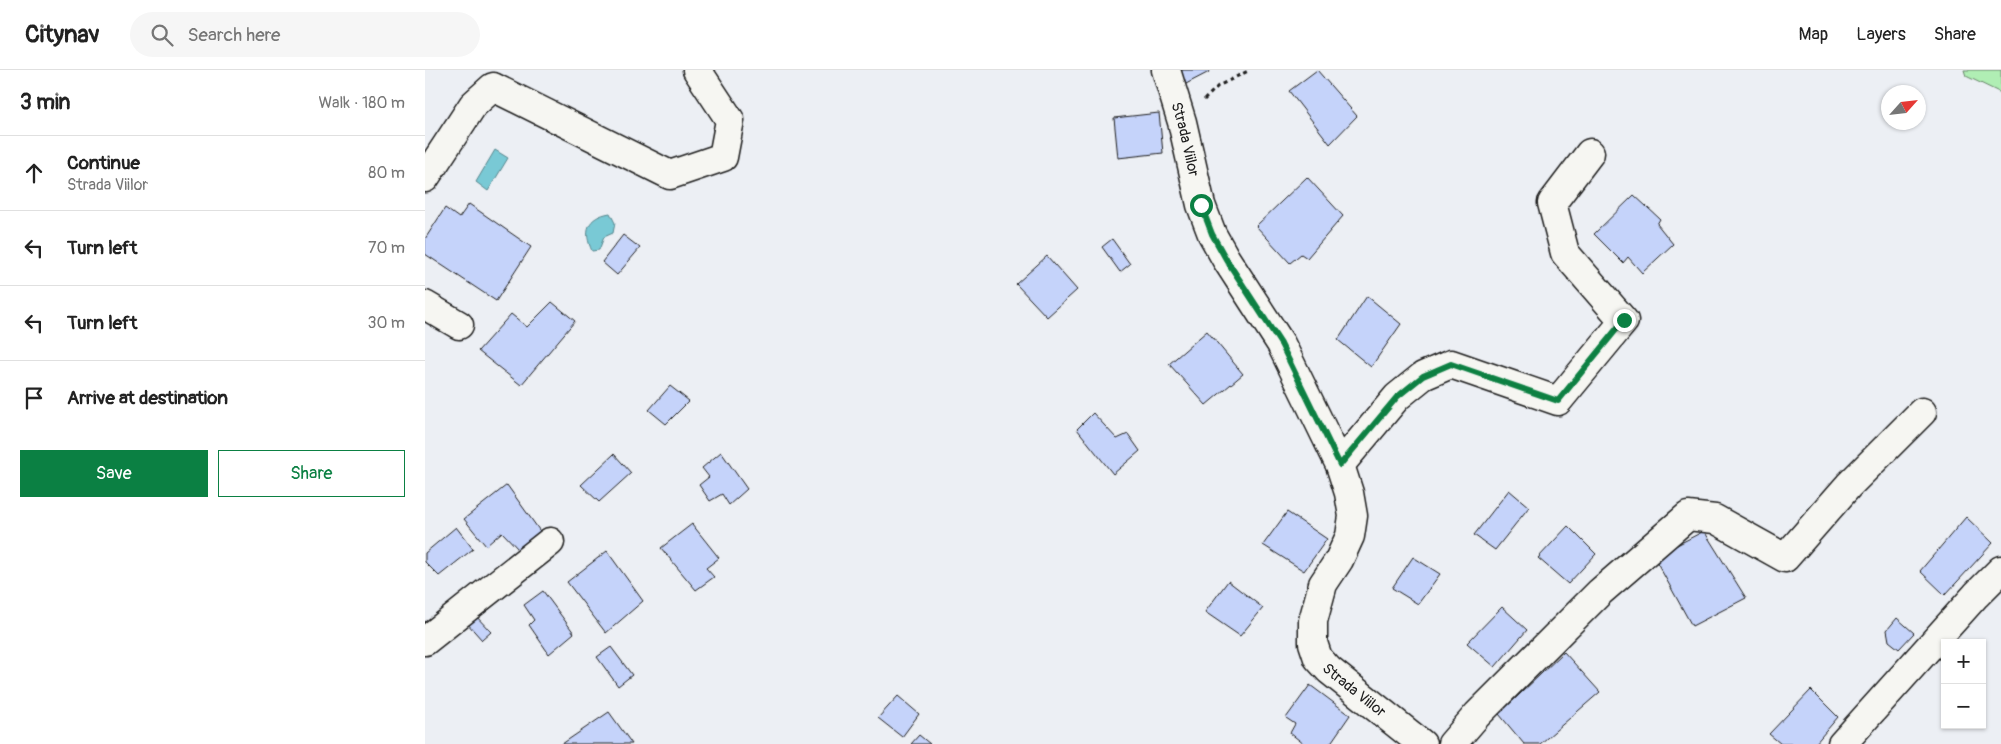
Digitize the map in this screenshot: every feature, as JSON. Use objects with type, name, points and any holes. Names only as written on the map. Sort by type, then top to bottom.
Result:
[{"type":"street","points":[[425,178],[473,105],[493,87],[670,174],[723,157],[730,120],[697,70]]},
{"type":"street","name":"Strada Viilor","points":[[1167,70],[1182,122],[1201,205],[1212,234],[1281,344],[1340,465],[1349,493],[1353,516],[1350,536],[1339,560],[1323,584],[1313,621],[1313,643],[1318,658],[1329,670],[1422,744]]},
{"type":"street","points":[[1340,465],[1397,397],[1423,376],[1451,364],[1558,401],[1624,320],[1565,253],[1552,203],[1590,153]]},
{"type":"street","points":[[425,305],[459,325]]},
{"type":"street","points":[[1452,744],[1477,715],[1599,592],[1688,516],[1715,518],[1785,558],[1849,485],[1922,412]]},
{"type":"street","points":[[425,641],[550,542]]},
{"type":"street","points":[[1841,744],[2001,570]]},
{"type":"path","points":[[1182,122],[1218,86],[1250,70]]},
{"type":"green space","points":[[1964,70],[2001,70],[2001,93],[1966,76]]},
{"type":"water","points":[[495,150],[508,158],[488,191],[476,182]]},
{"type":"water","points":[[610,213],[615,223],[613,233],[604,237],[599,250],[592,251],[588,237],[589,226],[596,218]]},
{"type":"building","points":[[1180,70],[1208,70],[1209,72],[1184,85]]},
{"type":"building","points":[[1317,70],[1357,116],[1330,144],[1289,91]]},
{"type":"building","points":[[1159,113],[1163,153],[1118,158],[1114,118]]},
{"type":"building","points":[[1307,177],[1343,216],[1307,258],[1301,254],[1290,263],[1256,226]]},
{"type":"building","points":[[1634,195],[1660,219],[1657,224],[1673,244],[1642,273],[1628,257],[1623,263],[1594,234]]},
{"type":"building","points":[[469,204],[531,247],[496,301],[425,254],[425,239],[445,208],[459,218]]},
{"type":"building","points":[[623,235],[640,248],[617,275],[602,262]]},
{"type":"building","points":[[1112,239],[1130,264],[1120,272],[1102,247]]},
{"type":"building","points":[[1047,256],[1077,290],[1047,317],[1016,284]]},
{"type":"building","points":[[1367,296],[1401,324],[1371,367],[1338,340]]},
{"type":"building","points":[[552,302],[575,321],[521,385],[478,351],[511,314],[527,327]]},
{"type":"building","points":[[1207,331],[1243,374],[1206,405],[1169,364]]},
{"type":"building","points":[[670,386],[689,401],[666,424],[649,410]]},
{"type":"building","points":[[1093,413],[1117,439],[1128,434],[1140,451],[1113,474],[1077,429]]},
{"type":"building","points":[[721,452],[747,489],[729,505],[722,494],[710,501],[699,485],[709,477],[702,468]]},
{"type":"building","points":[[614,454],[631,473],[599,502],[581,485]]},
{"type":"building","points":[[507,485],[542,534],[519,550],[502,532],[486,546],[464,519]]},
{"type":"building","points":[[1509,490],[1529,507],[1495,550],[1474,535]]},
{"type":"building","points":[[1287,512],[1327,539],[1304,571],[1263,545]]},
{"type":"building","points":[[1966,517],[1993,543],[1945,595],[1920,571]]},
{"type":"building","points":[[692,524],[719,558],[706,568],[714,577],[696,590],[661,548]]},
{"type":"building","points":[[1568,526],[1596,554],[1568,584],[1538,558]]},
{"type":"building","points":[[456,527],[473,549],[439,576],[425,562],[425,553]]},
{"type":"building","points":[[1704,531],[1746,598],[1692,626],[1654,557]]},
{"type":"building","points":[[607,551],[643,601],[606,633],[567,582]]},
{"type":"building","points":[[1413,557],[1440,574],[1418,604],[1392,588]]},
{"type":"building","points":[[1228,581],[1263,608],[1240,636],[1205,612]]},
{"type":"building","points":[[543,591],[574,633],[549,654],[529,625],[534,620],[524,605]]},
{"type":"building","points":[[1502,607],[1527,630],[1495,667],[1467,643]]},
{"type":"building","points":[[474,614],[491,632],[482,640],[466,622]]},
{"type":"building","points":[[1897,618],[1914,633],[1899,649],[1889,641],[1887,630]]},
{"type":"building","points":[[611,647],[632,675],[618,686],[597,657]]},
{"type":"building","points":[[1564,652],[1600,692],[1540,744],[1524,744],[1499,714]]},
{"type":"building","points":[[1310,685],[1350,715],[1330,744],[1304,744],[1290,733],[1295,724],[1286,718]]},
{"type":"building","points":[[1811,690],[1838,717],[1815,744],[1781,744],[1769,734]]},
{"type":"building","points":[[898,696],[919,714],[902,737],[878,718]]},
{"type":"building","points":[[609,712],[632,744],[562,744]]},
{"type":"building","points":[[919,735],[930,744],[911,744]]},
{"type":"route","points":[[1201,205],[1212,234],[1226,259],[1281,344],[1340,465],[1397,397],[1423,376],[1451,364],[1558,401],[1624,320]]}]
